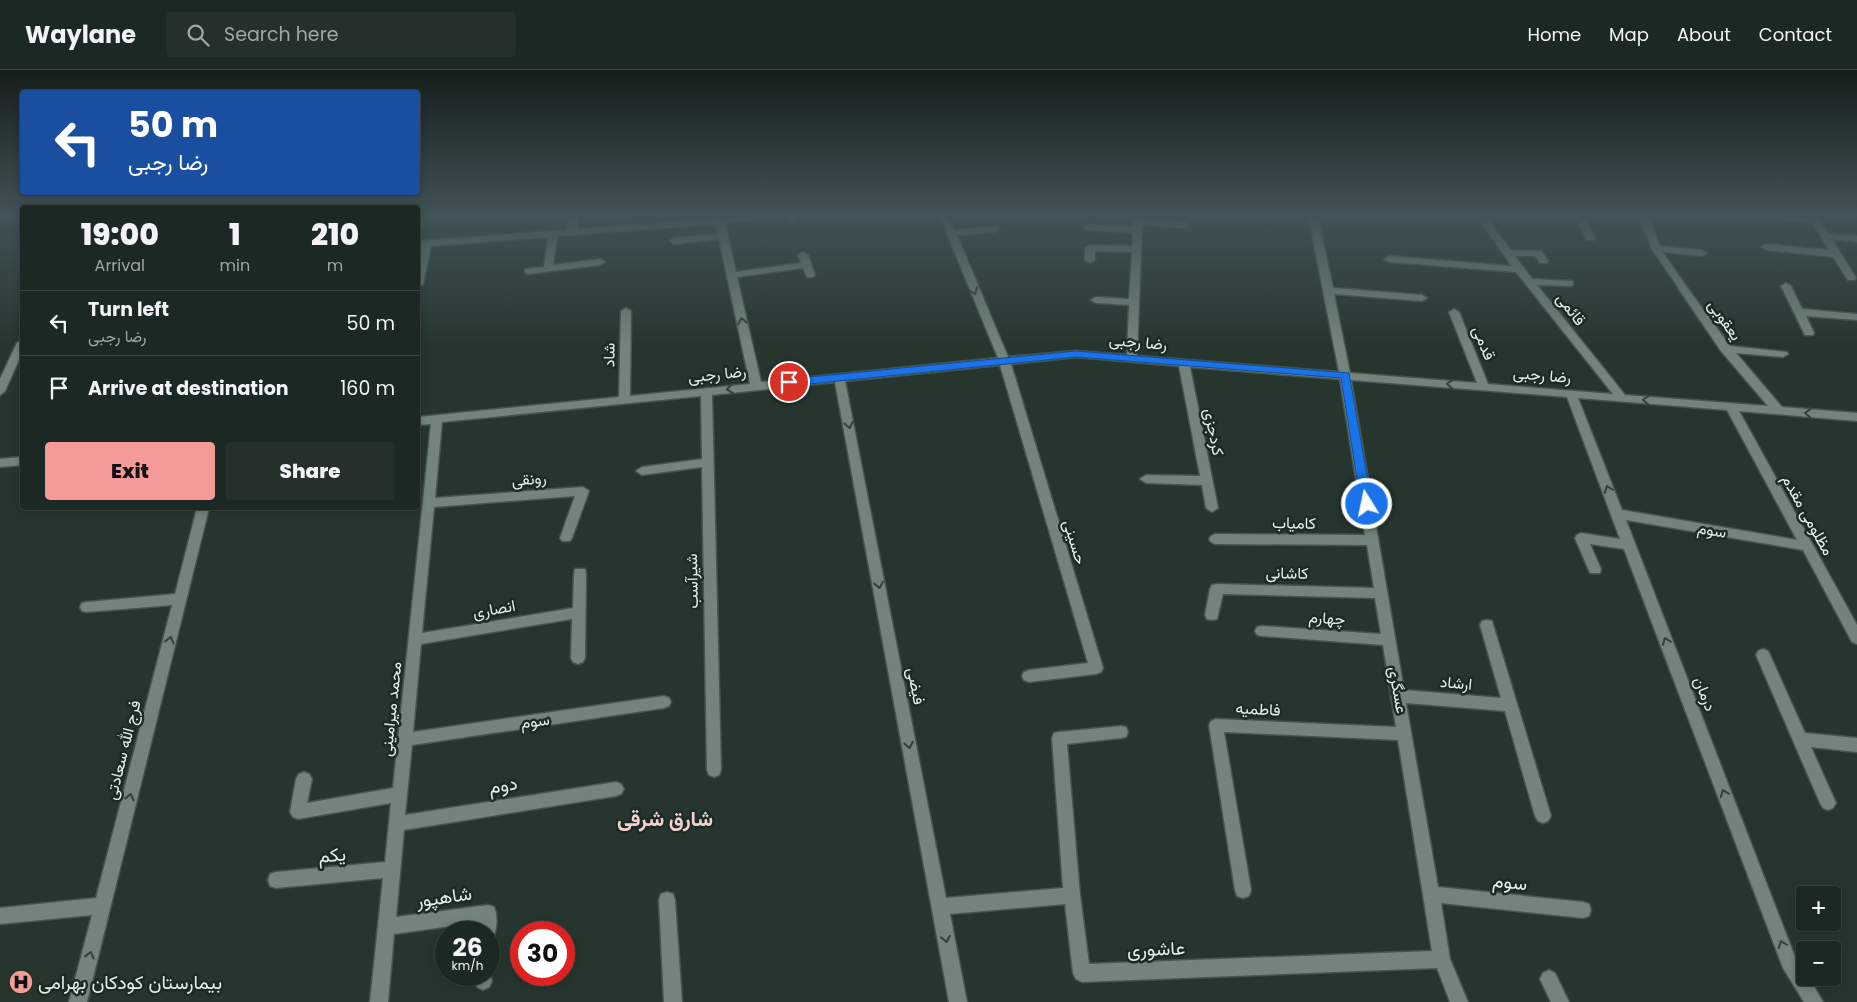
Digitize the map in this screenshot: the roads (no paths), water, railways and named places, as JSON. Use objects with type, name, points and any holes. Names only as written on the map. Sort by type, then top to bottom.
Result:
[{"type":"street","points":[[548,269],[550,257]]},
{"type":"street","points":[[728,257],[756,386]]},
{"type":"street","points":[[804,257],[810,276]]},
{"type":"street","points":[[961,257],[1004,360]]},
{"type":"street","points":[[1132,358],[1136,257]]},
{"type":"street","name":"عسگری","points":[[1322,257],[1346,376],[1442,959],[1458,1002]]},
{"type":"street","name":"قائمی","points":[[1511,257],[1622,398]]},
{"type":"street","points":[[1540,257],[1543,261]]},
{"type":"street","points":[[1838,257],[1851,278]]},
{"type":"street","points":[[1389,259],[1519,269]]},
{"type":"street","points":[[528,271],[600,262]]},
{"type":"street","points":[[732,274],[806,265]]},
{"type":"street","points":[[1845,268],[1857,269]]},
{"type":"street","points":[[1530,282],[1570,283]]},
{"type":"street","points":[[1786,286],[1809,333]]},
{"type":"street","name":"یعقوبی","points":[[1683,288],[1725,349],[1747,377],[1779,411]]},
{"type":"street","points":[[1329,291],[1422,298]]},
{"type":"street","points":[[1096,300],[1134,302]]},
{"type":"street","name":"شاد","points":[[624,400],[626,311]]},
{"type":"street","name":"قدمی","points":[[1454,312],[1484,387]]},
{"type":"street","points":[[1799,312],[1857,317]]},
{"type":"street","points":[[0,391],[20,347]]},
{"type":"street","points":[[1725,349],[1783,354]]},
{"type":"street","name":"رضا رجبی","points":[[420,421],[1076,354],[1857,417]]},
{"type":"street","name":"حسینی","points":[[1004,360],[1096,668],[1029,676]]},
{"type":"street","name":"کردجزی","points":[[1184,363],[1212,508]]},
{"type":"street","name":"فیضی","points":[[840,377],[958,1002]]},
{"type":"street","name":"شیرآسب","points":[[706,391],[714,770]]},
{"type":"street","name":"درمان","points":[[1571,394],[1789,962],[1814,1002]]},
{"type":"street","name":"مظلومی مقدم","points":[[1731,407],[1857,638]]},
{"type":"street","name":"محمد میرامینی","points":[[379,1002],[437,419]]},
{"type":"street","points":[[0,463],[20,461]]},
{"type":"street","points":[[642,471],[707,462]]},
{"type":"street","points":[[1146,479],[1206,481]]},
{"type":"street","name":"رونقی","points":[[429,503],[583,491],[566,538]]},
{"type":"street","name":"فرج الله سعادتی","points":[[78,1002],[202,510]]},
{"type":"street","name":"سوم","points":[[1617,514],[1807,546]]},
{"type":"street","name":"کامیاب","points":[[1215,538],[1373,540]]},
{"type":"street","points":[[1595,569],[1581,538],[1629,545]]},
{"type":"street","points":[[578,658],[580,573]]},
{"type":"street","name":"کاشانی","points":[[1212,615],[1218,589],[1382,593]]},
{"type":"street","points":[[88,607],[180,599]]},
{"type":"street","name":"انصاری","points":[[415,640],[579,612]]},
{"type":"street","points":[[1487,624],[1542,816]]},
{"type":"street","name":"چهارم","points":[[1262,631],[1389,640]]},
{"type":"street","points":[[1764,655],[1828,803]]},
{"type":"street","name":"ارشاد","points":[[1399,696],[1510,705]]},
{"type":"street","name":"سوم","points":[[405,740],[664,702]]},
{"type":"street","name":"فاطمیه","points":[[1243,890],[1216,725],[1405,734]]},
{"type":"street","points":[[940,907],[1072,895],[1059,738],[1121,732]]},
{"type":"street","points":[[1800,738],[1857,744]]},
{"type":"street","points":[[304,779],[298,812],[400,794]]},
{"type":"street","name":"دوم","points":[[397,824],[616,789]]},
{"type":"street","name":"یکم","points":[[276,880],[392,869]]},
{"type":"street","name":"سوم","points":[[1432,894],[1583,910]]},
{"type":"street","name":"عاشوری","points":[[1072,895],[1082,973],[1442,959]]},
{"type":"street","points":[[667,900],[673,1002]]},
{"type":"street","points":[[0,916],[102,906]]},
{"type":"street","name":"شاهپور","points":[[386,927],[488,912],[488,921]]},
{"type":"street","points":[[1549,978],[1560,1002]]},
{"type":"lane","name":"یعقوبی","points":[[1662,257],[1683,288]]},
{"type":"place","name":"بیمارستان کودکان بهرامی","points":[[21,982]]},
{"type":"district","name":"شارق شرقی","points":[[665,818]]}]
